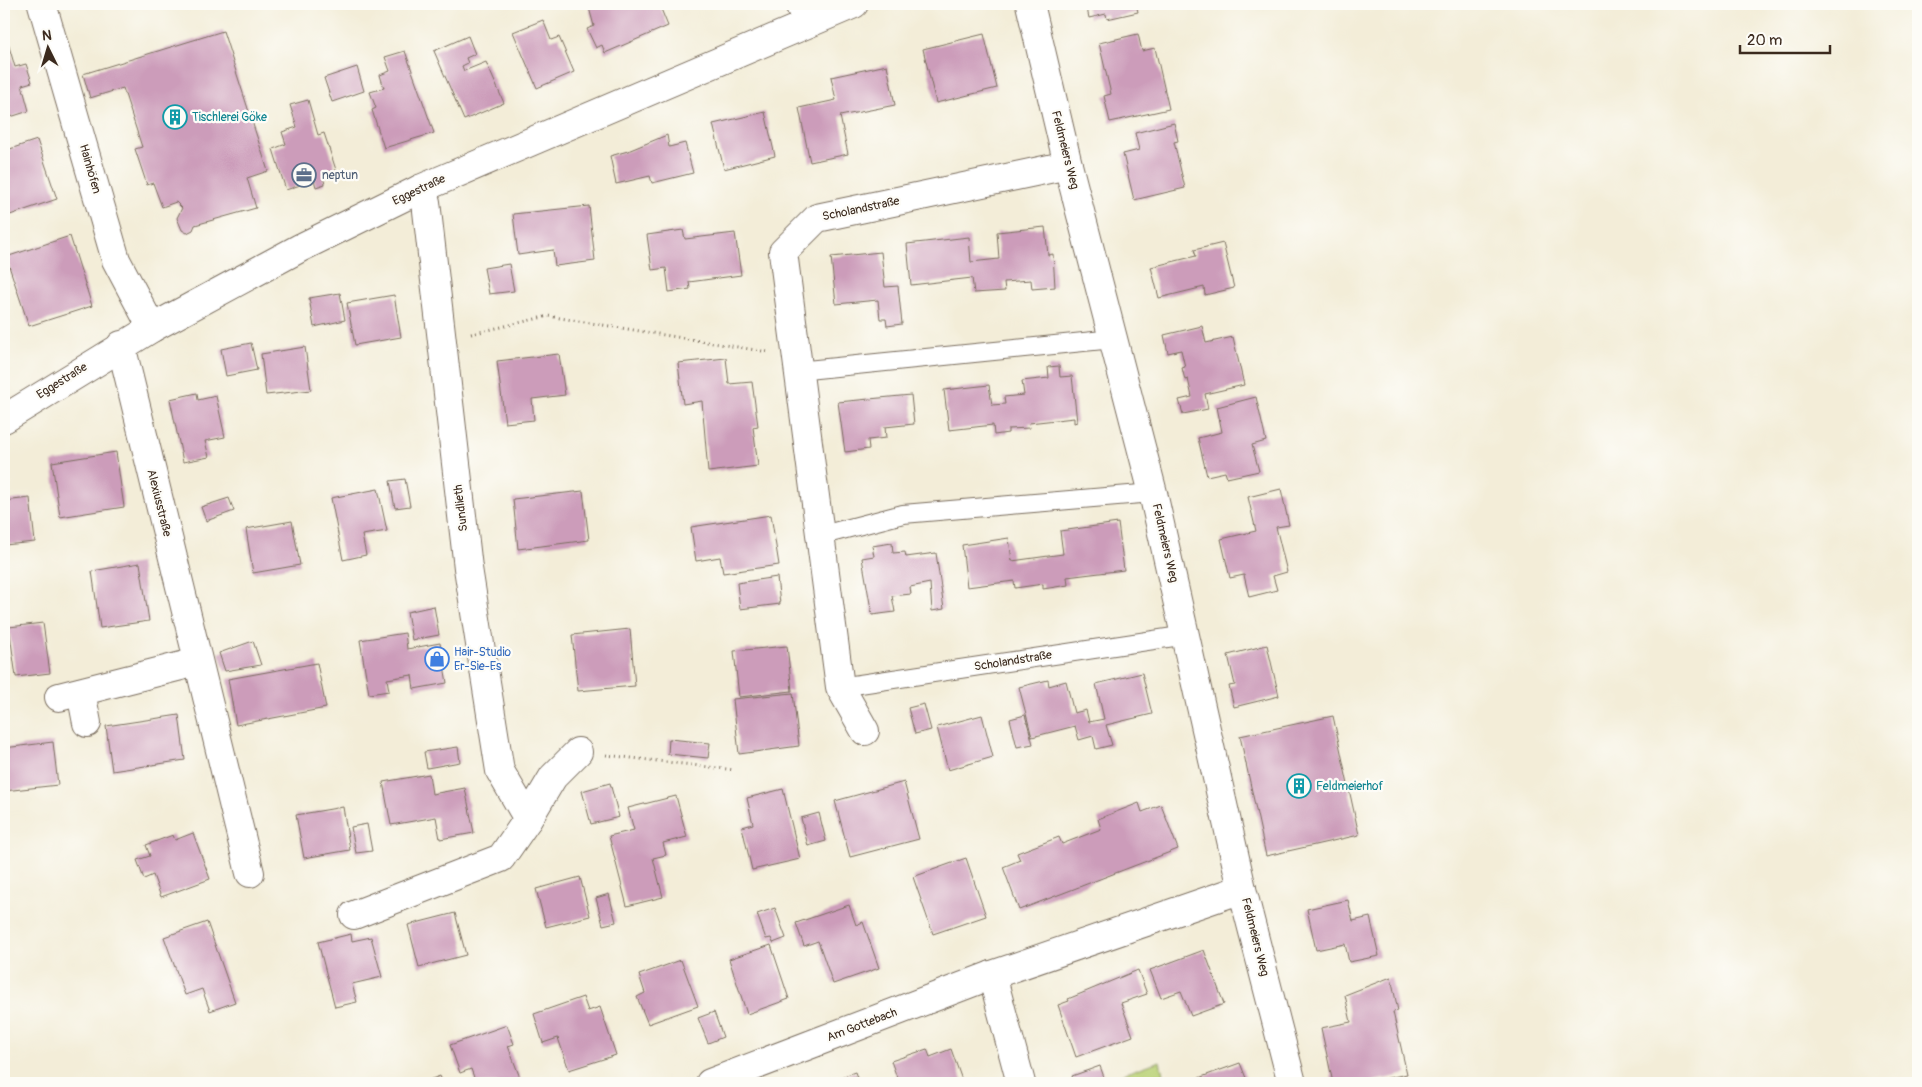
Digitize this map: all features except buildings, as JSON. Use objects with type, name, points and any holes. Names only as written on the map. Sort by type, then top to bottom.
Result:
[{"type":"street","name":"Hainhöfen","points":[[42,4],[116,260],[152,328]]},
{"type":"street","name":"Eggestraße","points":[[4,419],[121,345],[300,248],[420,189],[803,13],[854,4]]},
{"type":"street","name":"Feldmeiers Weg","points":[[1030,4],[1068,165],[1153,493],[1187,635],[1242,889],[1292,1083]]},
{"type":"street","name":"Scholandstraße","points":[[865,731],[840,687],[796,364],[783,252],[817,218],[1068,165]]},
{"type":"street","name":"Sundlieth","points":[[420,189],[426,202],[468,568],[500,771],[528,819]]},
{"type":"street","name":"Alexiusstraße","points":[[121,345],[250,873]]},
{"type":"street","points":[[86,723],[70,695],[197,662]]},
{"type":"street","points":[[354,915],[501,858],[528,819],[553,777],[578,752]]},
{"type":"street","name":"Am Gottebach","points":[[726,1080],[992,975],[1242,889]]},
{"type":"street","points":[[992,975],[1021,1083]]},
{"type":"lane","points":[[796,364],[1113,339]]},
{"type":"lane","points":[[819,536],[903,514],[1153,493]]},
{"type":"lane","name":"Scholandstraße","points":[[840,687],[1187,635]]},
{"type":"path","points":[[441,340],[548,316],[796,364]]},
{"type":"path","points":[[578,752],[735,770]]},
{"type":"green space","points":[[1160,1061],[1165,1083],[1097,1083]]},
{"type":"place","name":"Tischlerei Göke","points":[[175,117]]},
{"type":"place","name":"neptun","points":[[304,175]]},
{"type":"place","name":"Hair-Studio Er-Sie-Es","points":[[437,659]]},
{"type":"place","name":"Feldmeierhof","points":[[1299,786]]}]
